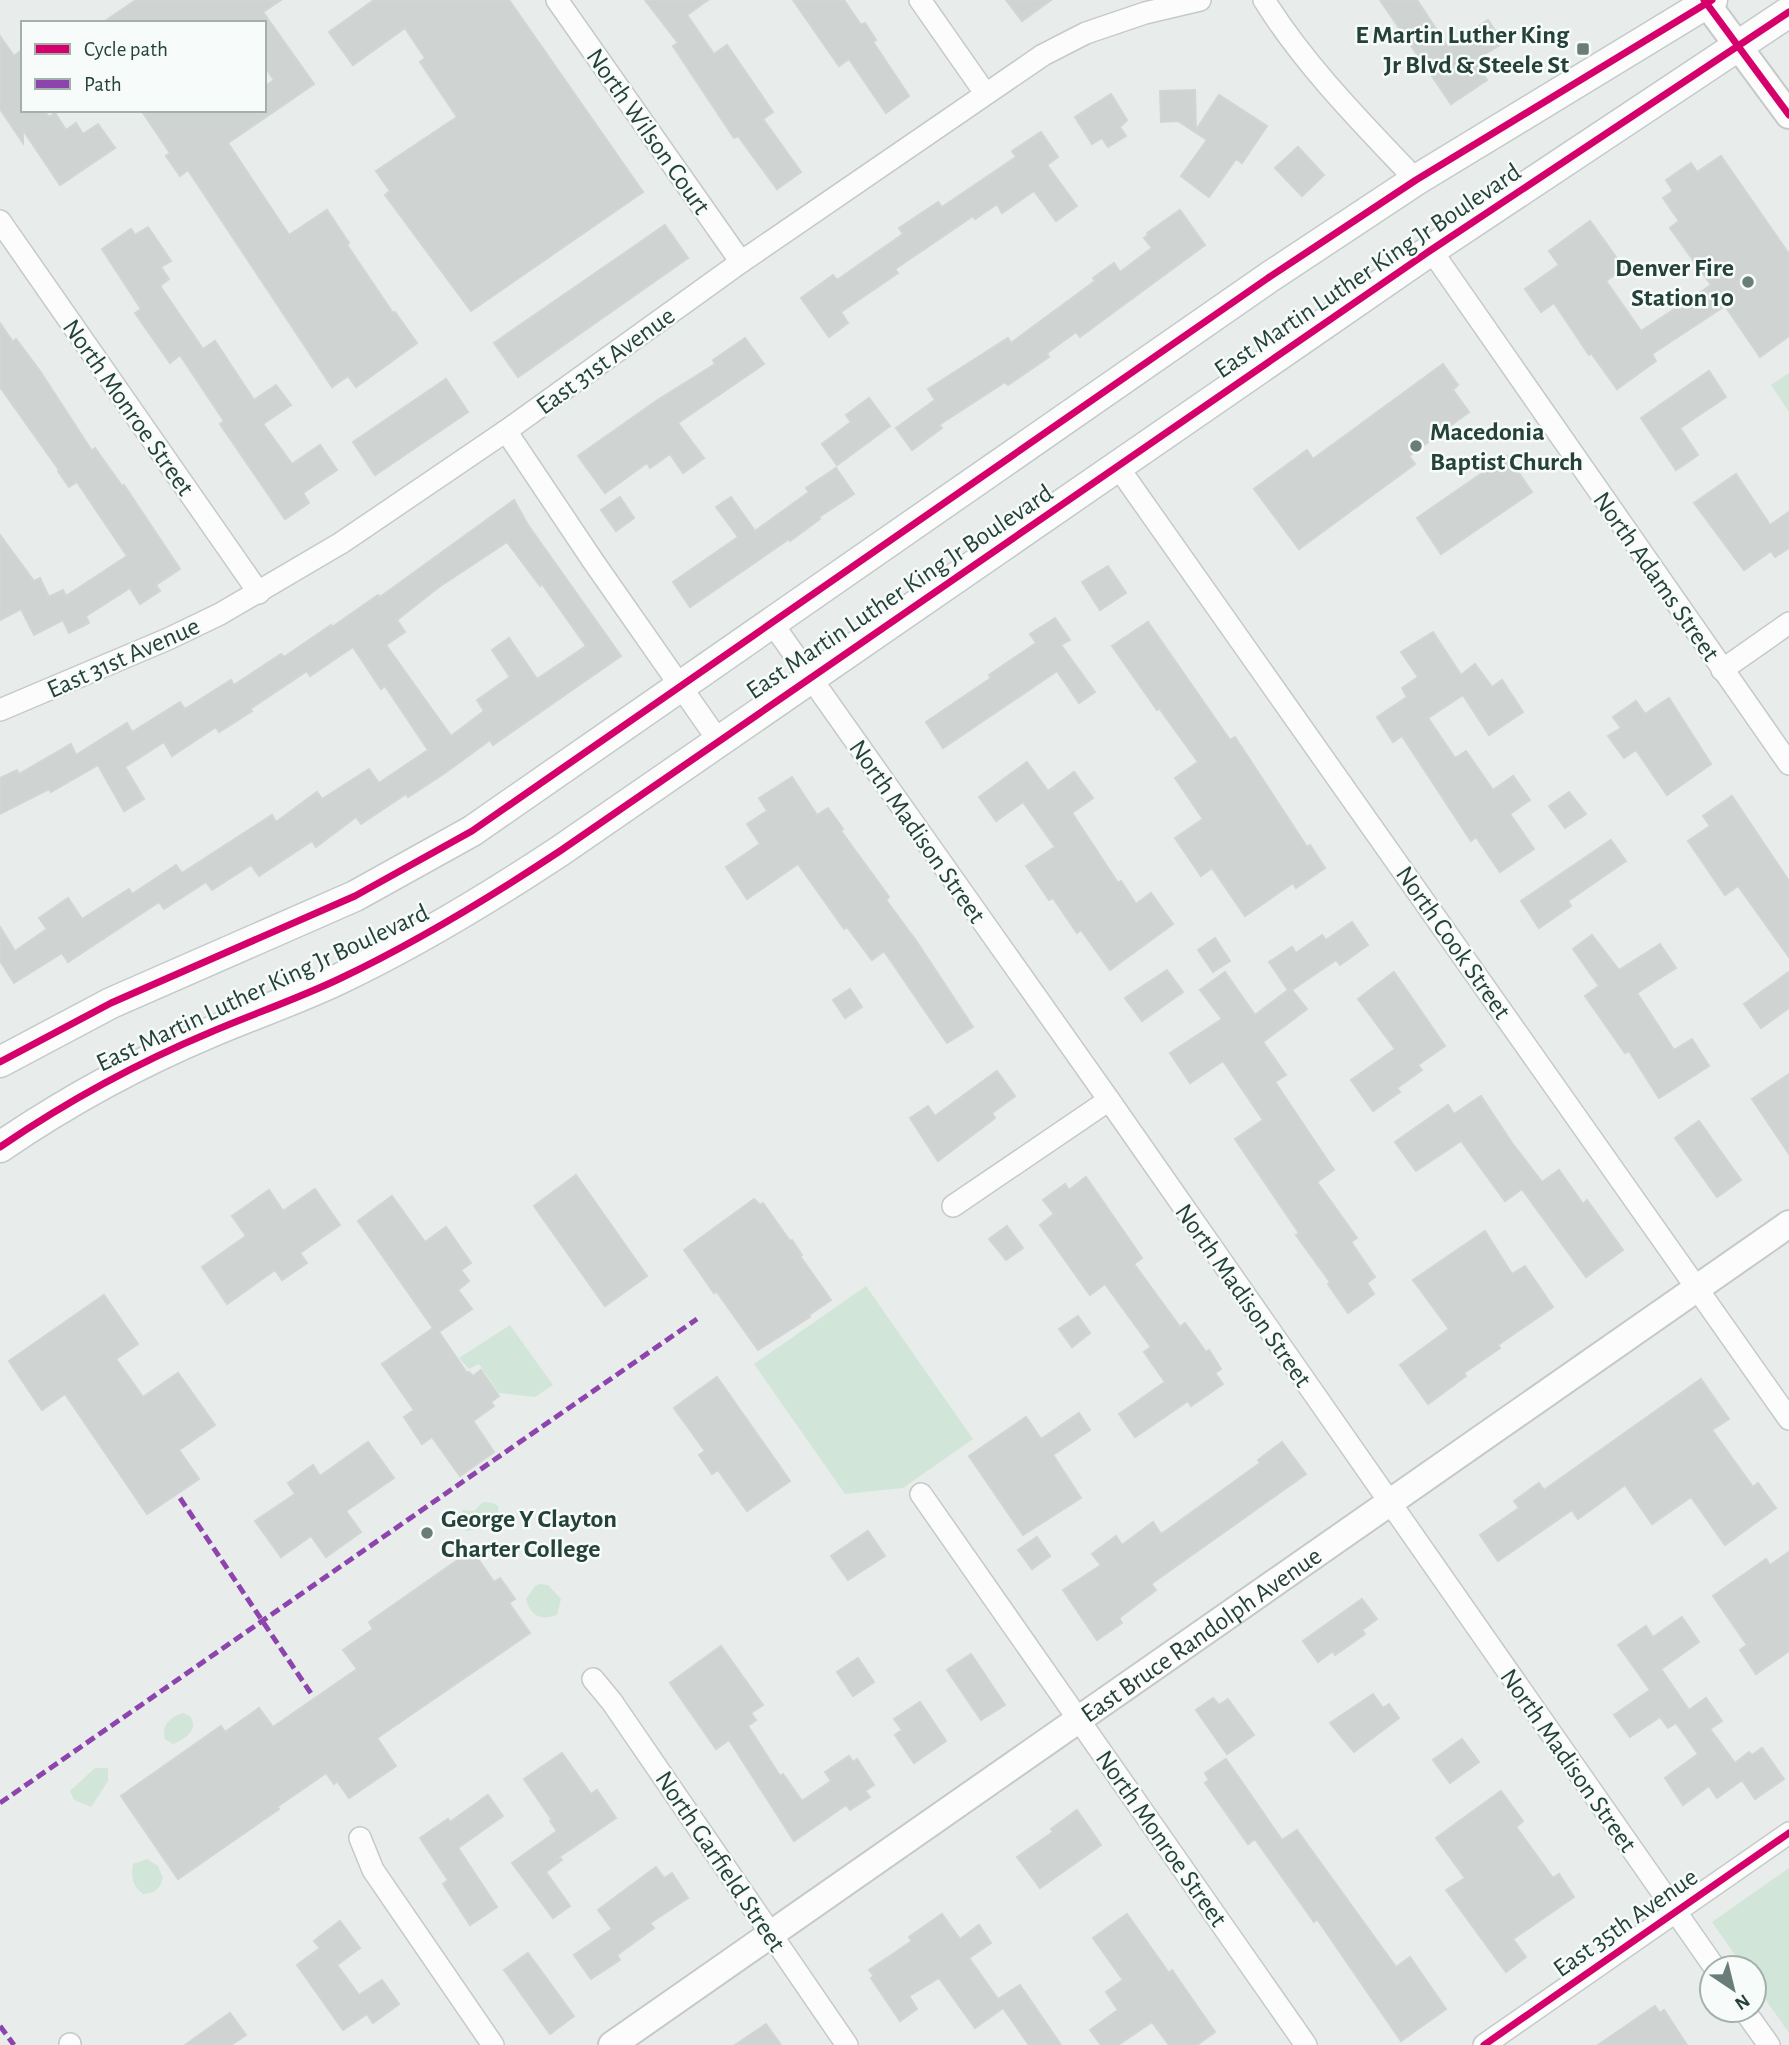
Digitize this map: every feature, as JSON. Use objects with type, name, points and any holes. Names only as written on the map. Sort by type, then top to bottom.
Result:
[{"type":"main road","name":"East Martin Luther King Jr Boulevard","points":[[0,1062],[111,1003],[312,916],[391,877],[496,815],[1257,286],[1416,180],[1708,1]]},
{"type":"main road","name":"East Martin Luther King Jr Boulevard","points":[[0,1147],[125,1073],[209,1033],[336,980],[446,924],[560,851],[1431,250],[1789,12]]},
{"type":"street","name":"North Wilson Court","points":[[557,0],[741,262]]},
{"type":"street","points":[[920,0],[985,93]]},
{"type":"street","name":"East 31st Avenue","points":[[0,710],[168,639],[259,593],[341,542],[1043,55],[1086,33],[1145,13],[1200,0]]},
{"type":"street","points":[[1264,0],[1285,34],[1321,78],[1416,180]]},
{"type":"street","points":[[1708,1],[1789,115]]},
{"type":"street","name":"North Monroe Street","points":[[0,221],[259,593]]},
{"type":"street","name":"North Adams Street","points":[[1431,250],[1789,764]]},
{"type":"street","points":[[506,430],[718,740]]},
{"type":"street","name":"North Cook Street","points":[[1118,467],[1789,1419]]},
{"type":"street","name":"North Madison Street","points":[[772,623],[1705,1954]]},
{"type":"street","points":[[1722,670],[1789,623]]},
{"type":"street","points":[[953,1206],[1109,1100]]},
{"type":"street","name":"East Bruce Randolph Avenue","points":[[612,2045],[1789,1224]]},
{"type":"street","name":"North Monroe Street","points":[[921,1494],[1306,2045]]},
{"type":"street","name":"North Garfield Street","points":[[593,1679],[612,1702],[847,2045]]},
{"type":"street","name":"East 35th Avenue","points":[[1484,2045],[1789,1833]]},
{"type":"street","points":[[360,1838],[373,1870],[492,2045]]},
{"type":"street","points":[[1754,2024],[1769,2045]]},
{"type":"green space","points":[[1789,373],[1789,412],[1771,385]]},
{"type":"green space","points":[[866,1286],[973,1439],[903,1488],[845,1494],[754,1364]]},
{"type":"green space","points":[[510,1325],[553,1385],[535,1397],[499,1393],[479,1364],[469,1369],[459,1358]]},
{"type":"green space","points":[[483,1502],[498,1506],[500,1520],[497,1525],[466,1531],[458,1528],[459,1516],[463,1510],[474,1511]]},
{"type":"green space","points":[[548,1585],[561,1599],[557,1615],[541,1617],[530,1610],[526,1599],[535,1586]]},
{"type":"green space","points":[[183,1713],[190,1716],[192,1729],[173,1744],[165,1739],[164,1730],[171,1719]]},
{"type":"green space","points":[[95,1768],[108,1768],[108,1781],[91,1807],[74,1800],[70,1791]]},
{"type":"green space","points":[[147,1859],[158,1866],[163,1878],[156,1890],[143,1894],[134,1884],[132,1869],[133,1864]]},
{"type":"green space","points":[[1789,1868],[1789,2033],[1768,2003],[1768,1954],[1734,1954],[1712,1922]]},
{"type":"building","points":[[136,0],[281,0],[263,12],[314,84],[228,143],[289,235],[327,210],[393,313],[395,312],[417,343],[356,387],[348,376],[332,387],[188,170],[180,176],[166,156],[170,153],[142,112],[266,112],[266,86],[274,80],[266,69],[266,21],[105,21]]},
{"type":"building","points":[[374,0],[509,0],[643,192],[471,311],[385,195],[390,191],[376,171],[457,117],[420,62],[425,58],[405,28],[353,65],[329,32]]},
{"type":"building","points":[[645,0],[708,0],[687,15],[714,54],[727,45],[773,112],[763,119],[801,172],[777,189],[738,136],[734,138],[673,46],[678,43]]},
{"type":"building","points":[[793,0],[844,0],[861,25],[865,23],[876,40],[873,42],[909,96],[886,113],[849,59],[839,66]]},
{"type":"building","points":[[1006,0],[1051,0],[1022,21]]},
{"type":"building","points":[[1380,0],[1417,0],[1448,47],[1488,20],[1503,43],[1474,61],[1487,80],[1451,104]]},
{"type":"building","points":[[0,36],[14,56],[21,51],[21,112],[45,112],[49,117],[55,113],[66,130],[76,123],[83,134],[98,124],[115,148],[60,185],[23,130],[23,143],[0,109]]},
{"type":"building","points":[[1195,90],[1196,130],[1219,95],[1267,126],[1242,163],[1236,159],[1209,197],[1181,176],[1207,140],[1178,121],[1161,122],[1160,91]]},
{"type":"building","points":[[1111,94],[1127,120],[1120,127],[1126,136],[1108,147],[1102,138],[1092,144],[1075,117]]},
{"type":"building","points":[[1041,132],[1058,157],[1047,165],[1077,206],[1056,221],[1034,191],[1002,213],[997,204],[975,219],[973,216],[895,269],[898,273],[841,312],[848,323],[829,337],[801,298],[833,275],[837,280],[903,234],[899,228],[938,202],[942,207],[1016,157],[1012,151]]},
{"type":"building","points":[[1298,147],[1324,175],[1302,196],[1275,168]]},
{"type":"building","points":[[1721,156],[1789,254],[1789,336],[1760,357],[1725,306],[1652,354],[1656,361],[1617,389],[1591,353],[1589,355],[1554,303],[1541,312],[1525,289],[1559,265],[1549,251],[1590,221],[1624,268],[1606,281],[1641,331],[1711,285],[1670,228],[1679,221],[1663,198],[1673,191],[1666,180],[1691,163],[1697,172]]},
{"type":"building","points":[[1180,210],[1205,245],[1080,337],[1076,332],[1047,353],[1049,357],[1008,385],[1005,382],[939,425],[942,428],[912,450],[896,428],[935,400],[928,389],[1008,338],[1011,343],[1095,281],[1093,278],[1114,263],[1120,272],[1152,248],[1144,238],[1147,233]]},
{"type":"building","points":[[665,225],[688,258],[518,377],[494,343]]},
{"type":"building","points":[[148,227],[171,261],[161,267],[169,279],[160,286],[203,349],[215,341],[254,400],[276,385],[291,405],[263,424],[292,464],[320,445],[337,470],[303,493],[309,503],[285,519],[220,424],[224,421],[180,355],[170,363],[135,313],[141,309],[102,249],[131,229],[135,235]]},
{"type":"building","points":[[0,323],[13,342],[16,339],[40,371],[92,451],[95,448],[122,486],[124,485],[180,569],[156,585],[160,591],[140,604],[130,588],[86,616],[89,623],[69,633],[63,620],[34,635],[21,609],[0,620],[0,535],[34,581],[40,578],[49,597],[63,590],[66,596],[127,556],[77,482],[69,487],[0,387]]},
{"type":"building","points":[[745,338],[764,364],[678,423],[704,458],[683,473],[670,454],[650,468],[647,463],[605,493],[578,456],[656,401],[715,364],[713,360]]},
{"type":"building","points":[[1443,364],[1458,385],[1453,390],[1469,412],[1409,456],[1415,464],[1299,549],[1254,489],[1307,450],[1313,459]]},
{"type":"building","points":[[1709,371],[1726,397],[1680,428],[1698,455],[1676,470],[1641,418]]},
{"type":"building","points":[[446,379],[468,412],[375,475],[353,442]]},
{"type":"building","points":[[869,398],[890,426],[837,465],[822,444],[851,422],[846,415]]},
{"type":"building","points":[[1507,456],[1532,492],[1441,554],[1417,518]]},
{"type":"building","points":[[836,468],[854,494],[819,517],[820,519],[790,541],[789,539],[690,607],[673,582],[738,537],[716,507],[731,497],[755,531],[809,492],[806,488]]},
{"type":"building","points":[[1736,474],[1770,525],[1789,512],[1789,548],[1775,557],[1771,551],[1744,570],[1694,503]]},
{"type":"building","points":[[620,497],[634,518],[616,531],[601,510]]},
{"type":"building","points":[[514,500],[528,525],[621,656],[493,745],[490,740],[445,773],[408,797],[406,794],[361,824],[356,817],[316,847],[312,841],[259,876],[251,865],[212,890],[206,882],[164,909],[159,902],[68,962],[62,953],[14,983],[0,961],[0,927],[15,951],[47,929],[39,918],[68,898],[82,919],[129,889],[132,894],[176,865],[182,873],[272,815],[276,822],[317,792],[322,799],[369,769],[379,783],[428,750],[385,686],[381,689],[353,647],[310,676],[307,671],[219,732],[216,727],[172,756],[164,742],[125,767],[144,799],[124,811],[98,765],[51,792],[49,789],[0,814],[0,778],[17,770],[19,774],[71,744],[76,755],[127,723],[132,732],[180,702],[185,709],[231,680],[234,685],[281,654],[284,657],[378,595],[380,597]],"holes":[[[507,542],[540,586],[542,584],[586,646],[537,679],[509,638],[492,650],[510,677],[477,700],[484,711],[451,736],[386,645],[405,632],[397,620],[439,587]]]},
{"type":"building","points":[[1108,566],[1126,593],[1100,610],[1082,582]]},
{"type":"building","points":[[1055,618],[1070,640],[1061,645],[1095,692],[1079,703],[1057,671],[943,748],[926,722],[991,678],[989,675],[1036,643],[1030,634]]},
{"type":"building","points":[[1148,622],[1230,740],[1235,737],[1307,847],[1310,845],[1325,868],[1296,888],[1293,883],[1245,916],[1212,868],[1201,876],[1175,838],[1203,819],[1175,778],[1198,762],[1112,646]]},
{"type":"building","points":[[1433,632],[1461,675],[1475,664],[1492,687],[1502,680],[1523,712],[1489,735],[1463,695],[1428,718],[1455,758],[1466,751],[1493,790],[1513,776],[1530,800],[1510,814],[1534,849],[1500,872],[1476,837],[1471,841],[1402,736],[1393,742],[1377,717],[1407,697],[1402,688],[1418,677],[1401,652]]},
{"type":"building","points":[[1669,698],[1711,764],[1667,795],[1636,750],[1624,758],[1608,736],[1621,728],[1613,717],[1636,701],[1645,714]]},
{"type":"building","points":[[1027,762],[1048,791],[1074,772],[1093,798],[1072,813],[1118,883],[1121,881],[1136,904],[1151,893],[1173,924],[1110,970],[1081,930],[1077,933],[1053,898],[1049,900],[1026,866],[1055,847],[1023,802],[996,821],[979,797]]},
{"type":"building","points":[[792,777],[817,815],[828,808],[843,829],[841,831],[889,897],[886,900],[973,1027],[947,1043],[884,951],[872,960],[847,927],[844,929],[798,864],[747,899],[726,867],[760,844],[747,824],[767,811],[759,798]]},
{"type":"building","points":[[1569,792],[1586,814],[1565,828],[1549,806]]},
{"type":"building","points":[[1732,796],[1789,881],[1789,957],[1738,886],[1725,895],[1688,841],[1710,826],[1703,816]]},
{"type":"building","points":[[1611,840],[1626,861],[1568,901],[1571,906],[1539,928],[1521,901]]},
{"type":"building","points":[[1352,922],[1368,945],[1340,965],[1336,960],[1292,990],[1307,1009],[1263,1042],[1286,1075],[1275,1082],[1334,1170],[1317,1182],[1357,1238],[1351,1242],[1375,1277],[1367,1283],[1374,1294],[1348,1313],[1328,1284],[1330,1282],[1296,1235],[1299,1233],[1235,1139],[1263,1120],[1223,1061],[1190,1083],[1170,1053],[1222,1019],[1200,990],[1225,972],[1255,1015],[1288,990],[1269,962],[1292,947],[1296,953],[1322,935],[1326,940]]},
{"type":"building","points":[[1592,935],[1619,970],[1660,944],[1676,968],[1637,993],[1674,1050],[1692,1039],[1709,1066],[1659,1098],[1629,1051],[1625,1053],[1585,996],[1599,986],[1573,949]]},
{"type":"building","points":[[1215,938],[1230,961],[1213,972],[1198,950]]},
{"type":"building","points":[[1167,970],[1183,992],[1142,1021],[1125,998]]},
{"type":"building","points":[[1394,972],[1445,1046],[1418,1065],[1422,1070],[1397,1088],[1400,1092],[1373,1111],[1351,1080],[1395,1049],[1358,999]]},
{"type":"building","points":[[1789,972],[1789,1008],[1761,1028],[1744,1004]]},
{"type":"building","points":[[850,989],[862,1007],[845,1018],[833,1000]]},
{"type":"building","points":[[997,1071],[1015,1096],[992,1113],[995,1118],[938,1161],[910,1118],[928,1106],[935,1116]]},
{"type":"building","points":[[1789,1074],[1789,1154],[1752,1099]]},
{"type":"building","points":[[1481,1096],[1542,1182],[1559,1170],[1583,1204],[1587,1200],[1623,1250],[1586,1277],[1522,1189],[1505,1201],[1461,1141],[1416,1171],[1395,1142],[1448,1105],[1454,1114]]},
{"type":"building","points":[[1699,1121],[1741,1180],[1717,1197],[1675,1138]]},
{"type":"building","points":[[576,1175],[647,1276],[605,1306],[534,1206]]},
{"type":"building","points":[[1086,1177],[1142,1258],[1134,1264],[1180,1327],[1185,1323],[1206,1352],[1209,1350],[1221,1369],[1215,1373],[1223,1384],[1191,1406],[1188,1401],[1135,1437],[1119,1414],[1165,1382],[1144,1352],[1151,1347],[1105,1284],[1090,1295],[1040,1225],[1054,1214],[1043,1200],[1065,1184],[1069,1190]]},
{"type":"building","points":[[315,1189],[340,1225],[300,1253],[307,1263],[282,1280],[275,1270],[227,1304],[202,1267],[246,1236],[232,1216],[269,1190],[283,1211]]},
{"type":"building","points":[[392,1196],[425,1242],[446,1227],[471,1263],[461,1270],[469,1281],[458,1290],[472,1309],[439,1332],[467,1373],[473,1376],[481,1370],[499,1396],[491,1402],[494,1406],[473,1421],[494,1452],[460,1476],[432,1437],[422,1444],[404,1417],[414,1410],[382,1364],[433,1328],[358,1221]]},
{"type":"building","points":[[754,1199],[760,1205],[763,1203],[790,1241],[792,1240],[831,1300],[809,1315],[810,1317],[758,1350],[684,1250]]},
{"type":"building","points":[[1007,1226],[1023,1248],[1006,1260],[989,1239]]},
{"type":"building","points":[[1485,1231],[1512,1274],[1525,1266],[1553,1307],[1498,1345],[1500,1348],[1464,1373],[1466,1376],[1428,1404],[1400,1365],[1449,1329],[1413,1280]]},
{"type":"building","points":[[104,1295],[138,1344],[116,1359],[143,1397],[178,1373],[215,1425],[179,1450],[199,1479],[147,1514],[65,1394],[42,1410],[9,1361]]},
{"type":"building","points":[[1078,1316],[1090,1333],[1072,1347],[1059,1329]]},
{"type":"building","points":[[717,1377],[790,1481],[747,1511],[718,1470],[712,1474],[699,1455],[705,1451],[674,1408]]},
{"type":"building","points":[[1701,1379],[1729,1419],[1712,1430],[1753,1487],[1758,1483],[1776,1508],[1725,1545],[1691,1497],[1652,1524],[1625,1485],[1578,1519],[1572,1510],[1498,1561],[1480,1535],[1519,1508],[1514,1501],[1539,1483],[1544,1490]]},
{"type":"building","points":[[1079,1413],[1090,1430],[1053,1455],[1081,1498],[1023,1535],[969,1456],[1026,1417],[1041,1439]]},
{"type":"building","points":[[368,1442],[394,1478],[346,1511],[361,1532],[326,1557],[311,1536],[281,1557],[255,1521],[295,1494],[288,1483],[313,1465],[320,1476]]},
{"type":"building","points":[[1282,1442],[1306,1474],[1151,1584],[1156,1590],[1119,1618],[1122,1623],[1097,1640],[1063,1590],[1101,1565],[1092,1554],[1116,1536],[1122,1545],[1153,1522],[1161,1534],[1260,1463],[1258,1460]]},
{"type":"building","points":[[868,1531],[885,1556],[848,1580],[831,1556]]},
{"type":"building","points":[[1037,1537],[1050,1556],[1032,1569],[1018,1550]]},
{"type":"building","points":[[472,1550],[494,1582],[500,1578],[515,1599],[509,1603],[530,1633],[377,1738],[396,1766],[349,1798],[337,1781],[334,1784],[326,1773],[178,1879],[121,1796],[221,1726],[225,1732],[259,1708],[273,1727],[357,1669],[343,1650],[373,1629],[369,1622]]},
{"type":"building","points":[[1789,1552],[1789,1651],[1756,1674],[1740,1650],[1747,1645],[1713,1596],[1766,1559],[1770,1565]]},
{"type":"building","points":[[1362,1599],[1377,1619],[1362,1630],[1365,1634],[1335,1655],[1333,1651],[1318,1662],[1303,1641]]},
{"type":"building","points":[[1682,1617],[1699,1642],[1661,1669],[1689,1710],[1706,1698],[1722,1721],[1710,1729],[1735,1763],[1749,1752],[1752,1755],[1762,1748],[1784,1779],[1755,1799],[1742,1780],[1717,1798],[1709,1786],[1683,1805],[1665,1778],[1698,1754],[1676,1723],[1668,1728],[1660,1717],[1630,1737],[1614,1715],[1650,1690],[1618,1645],[1646,1626],[1653,1637]]},
{"type":"building","points":[[721,1646],[763,1705],[751,1713],[756,1720],[748,1726],[780,1776],[783,1774],[802,1801],[831,1781],[825,1772],[849,1756],[853,1762],[857,1759],[874,1785],[865,1791],[870,1797],[850,1810],[846,1805],[794,1841],[729,1740],[716,1749],[670,1683]]},
{"type":"building","points":[[971,1654],[1005,1705],[981,1720],[947,1670]]},
{"type":"building","points":[[858,1658],[874,1682],[853,1696],[837,1672]]},
{"type":"building","points":[[1373,1694],[1383,1708],[1389,1704],[1399,1718],[1354,1752],[1330,1723]]},
{"type":"building","points":[[1213,1698],[1219,1705],[1228,1699],[1254,1735],[1227,1754],[1196,1710]]},
{"type":"building","points":[[920,1702],[946,1741],[914,1763],[895,1735],[902,1730],[894,1719]]},
{"type":"building","points":[[1462,1739],[1479,1762],[1450,1783],[1433,1760]]},
{"type":"building","points":[[562,1753],[591,1794],[597,1790],[616,1818],[559,1857],[562,1860],[546,1872],[570,1906],[553,1918],[512,1863],[557,1831],[524,1779]]},
{"type":"building","points":[[1226,1759],[1282,1840],[1297,1830],[1396,1967],[1410,1957],[1446,2009],[1401,2041],[1317,1919],[1314,1922],[1255,1839],[1248,1844],[1205,1783],[1209,1780],[1205,1773]]},
{"type":"building","points":[[1501,1791],[1523,1821],[1516,1827],[1553,1878],[1559,1874],[1574,1897],[1513,1939],[1526,1957],[1506,1972],[1446,1890],[1465,1878],[1436,1838]]},
{"type":"building","points":[[488,1795],[503,1816],[458,1848],[497,1907],[470,1925],[443,1884],[448,1880],[420,1838],[448,1819],[450,1822]]},
{"type":"building","points":[[1077,1810],[1101,1845],[1040,1888],[1017,1857],[1053,1832],[1051,1829]]},
{"type":"building","points":[[656,1867],[664,1878],[672,1873],[688,1898],[650,1923],[654,1928],[617,1955],[620,1960],[591,1979],[574,1955],[612,1929],[598,1910]]},
{"type":"building","points":[[942,1914],[960,1939],[979,1925],[991,1943],[969,1958],[998,1999],[1020,1985],[1061,2045],[1029,2045],[1003,2008],[975,2028],[939,1978],[909,1996],[917,2009],[900,2021],[871,1978],[874,1976],[869,1970],[912,1941],[909,1937]]},
{"type":"building","points":[[1127,1914],[1169,1973],[1172,1970],[1215,2032],[1197,2045],[1169,2045],[1152,2022],[1118,2045],[1101,2045],[1090,2030],[1118,2010],[1106,1992],[1123,1980],[1093,1938]]},
{"type":"building","points":[[340,1921],[360,1948],[337,1965],[359,1995],[382,1980],[399,2004],[373,2023],[367,2014],[343,2030],[297,1965],[320,1948],[314,1941]]},
{"type":"building","points":[[528,1953],[574,2016],[550,2034],[504,1970]]},
{"type":"building","points":[[1655,2006],[1660,2013],[1664,2010],[1687,2045],[1598,2045]]},
{"type":"building","points":[[230,2013],[246,2035],[231,2045],[185,2045]]},
{"type":"building","points":[[766,2024],[781,2045],[735,2045]]},
{"type":"marked path","points":[[0,1803],[697,1319]]},
{"type":"marked path","points":[[180,1498],[312,1695]]},
{"type":"marked path","points":[[0,2026],[14,2045]]},
{"type":"cycle path","points":[[1704,0],[1789,115]]},
{"type":"cycle path","points":[[0,1062],[111,1003],[355,896],[472,831],[1268,278],[1416,180],[1712,0]]},
{"type":"cycle path","points":[[0,1147],[50,1114],[129,1070],[368,965],[506,886],[1431,250],[1789,12]]},
{"type":"cycle path","points":[[1484,2045],[1789,1833]]},
{"type":"place","name":"E Martin Luther King Jr Blvd & Steele St","points":[[1583,49]]},
{"type":"place","name":"Denver Fire Station 10","points":[[1748,282]]},
{"type":"place","name":"Macedonia Baptist Church","points":[[1416,446]]},
{"type":"place","name":"George Y Clayton Charter College","points":[[427,1533]]}]
